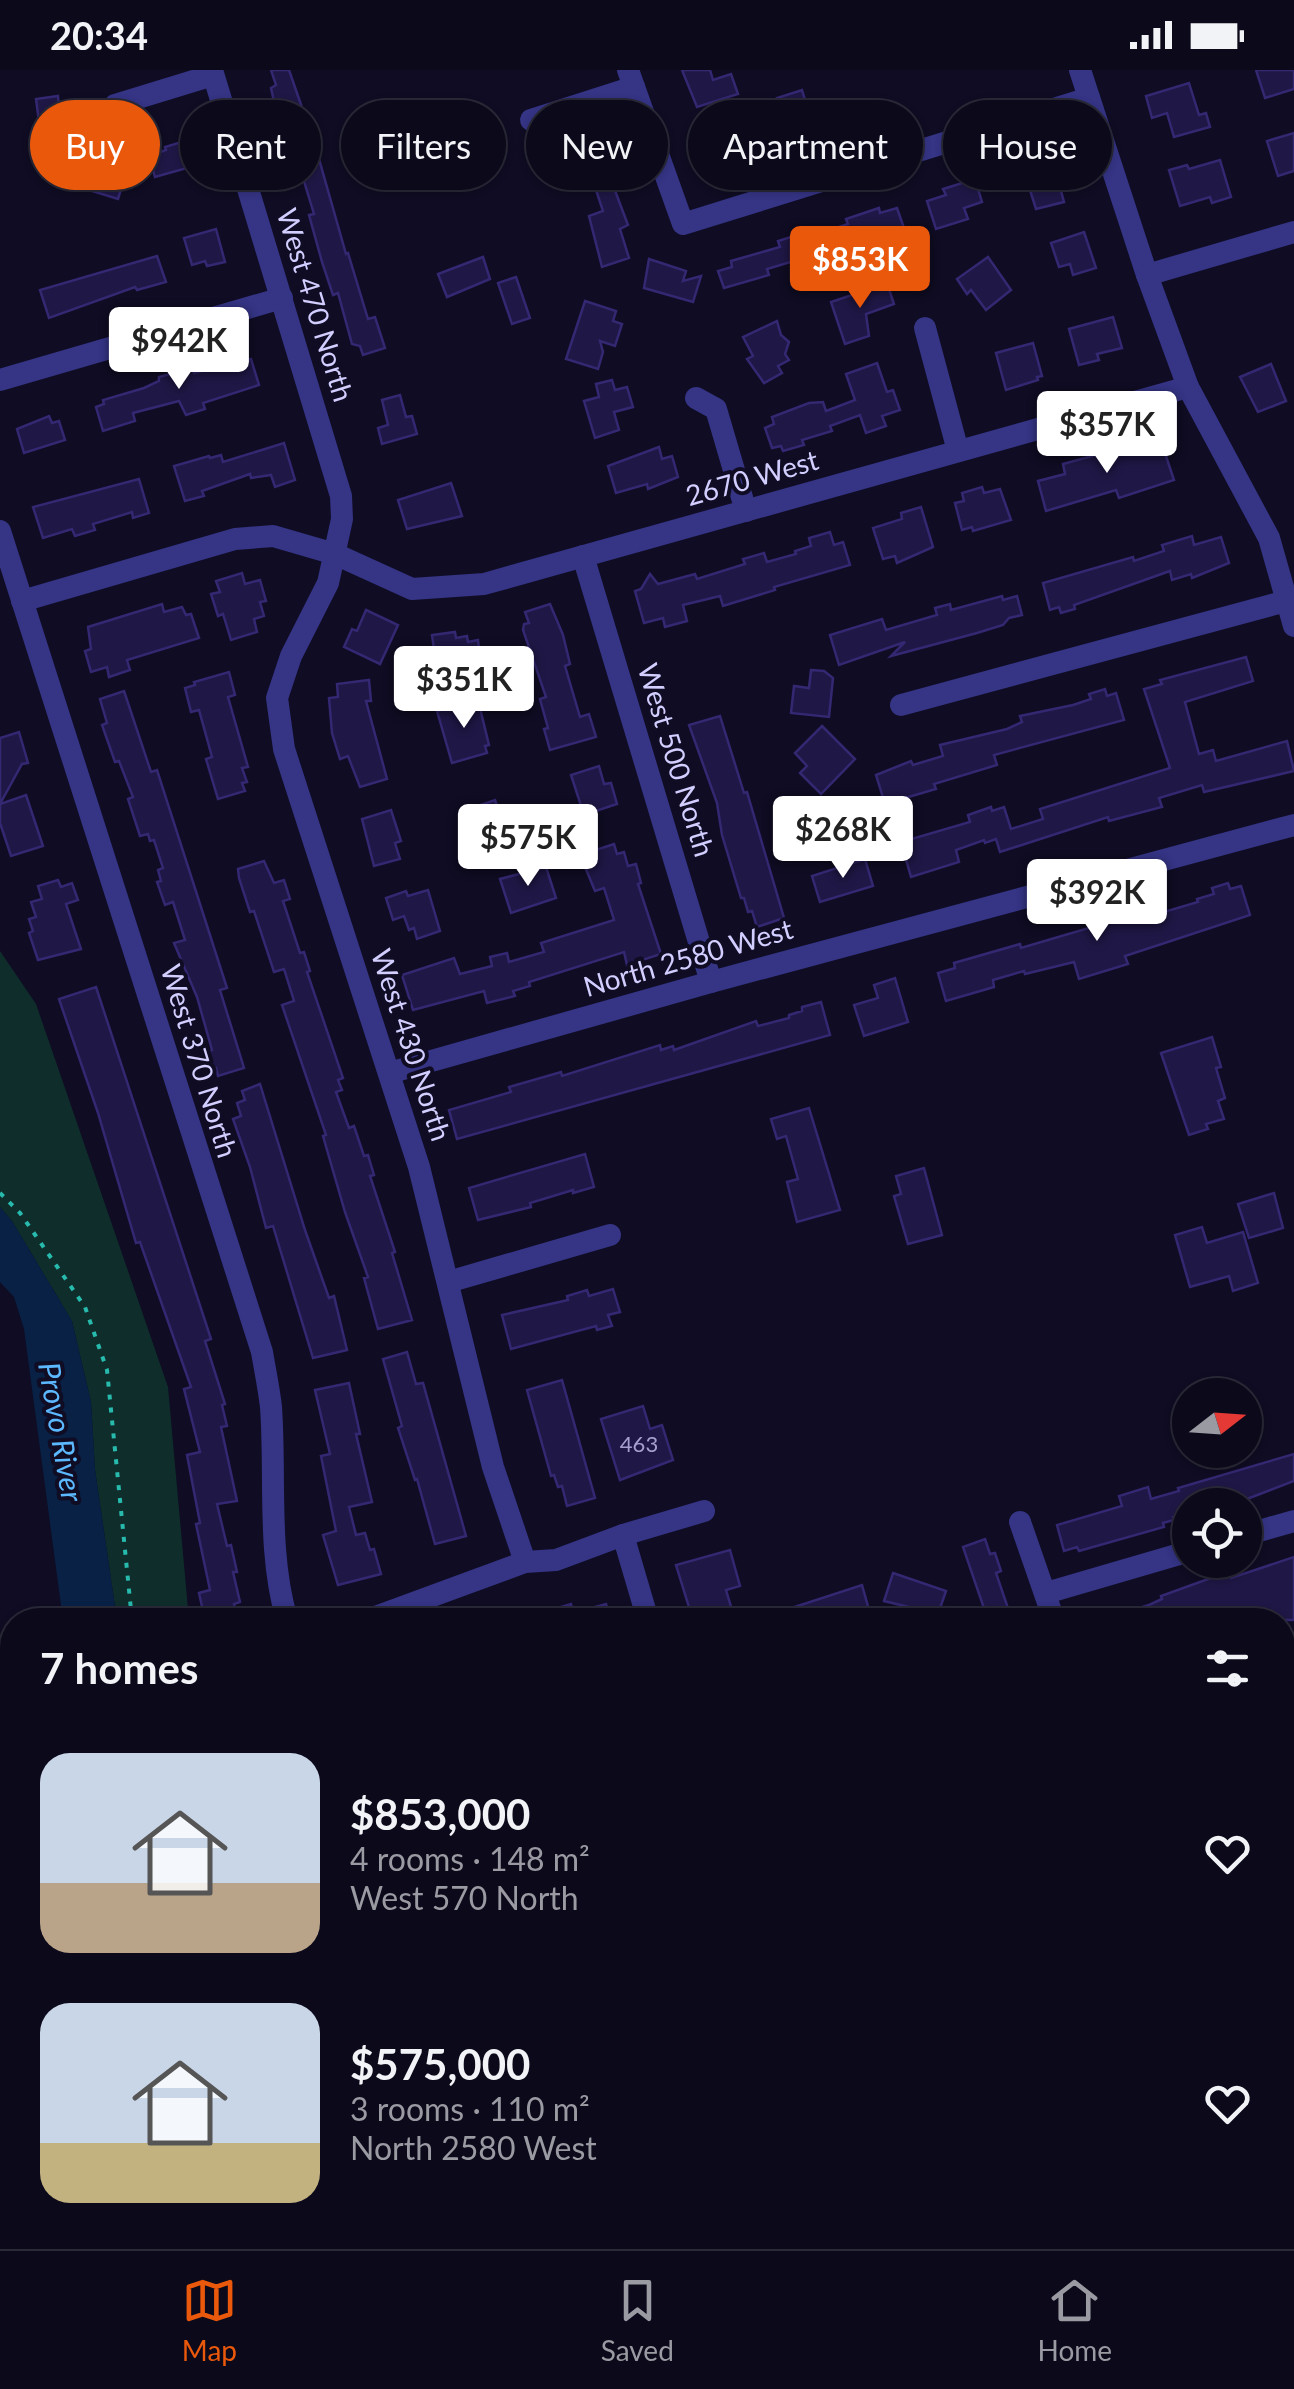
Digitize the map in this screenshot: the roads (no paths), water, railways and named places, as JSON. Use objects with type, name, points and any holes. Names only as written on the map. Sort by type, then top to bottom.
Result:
[{"type":"street","points":[[1080,70],[1188,387],[1269,538],[1294,626]]},
{"type":"street","points":[[130,100],[212,72]]},
{"type":"street","name":"West 470 North","points":[[212,72],[342,496],[342,520],[334,554]]},
{"type":"street","points":[[579,100],[631,78],[682,224],[1089,98]]},
{"type":"street","points":[[1147,275],[1294,232]]},
{"type":"street","points":[[0,380],[282,298]]},
{"type":"street","points":[[925,328],[958,451]]},
{"type":"street","name":"2670 West","points":[[22,601],[235,540],[274,536],[334,554],[412,589],[484,584],[1188,387]]},
{"type":"street","points":[[696,398],[716,409],[746,511]]},
{"type":"street","name":"West 370 North","points":[[0,531],[262,1352],[270,1406],[273,1506],[284,1608]]},
{"type":"street","name":"West 430 North","points":[[334,554],[328,583],[291,656],[277,698],[284,749],[419,1167],[493,1467],[525,1562]]},
{"type":"street","name":"West 500 North","points":[[583,556],[711,982]]},
{"type":"street","points":[[901,705],[1286,601]]},
{"type":"street","name":"North 2580 West","points":[[388,1073],[1294,825]]},
{"type":"street","points":[[448,1282],[610,1236]]},
{"type":"street","points":[[400,1608],[525,1562],[556,1560],[622,1534],[704,1510]]},
{"type":"street","points":[[1262,1530],[1294,1521]]},
{"type":"street","points":[[1020,1522],[1050,1608]]},
{"type":"street","points":[[622,1534],[644,1608]]},
{"type":"street","points":[[1046,1593],[1172,1556]]},
{"type":"water","name":"Provo River","points":[[0,1207],[72,1321],[91,1402],[95,1470],[115,1608],[61,1608],[24,1329],[14,1297],[0,1282]]}]
